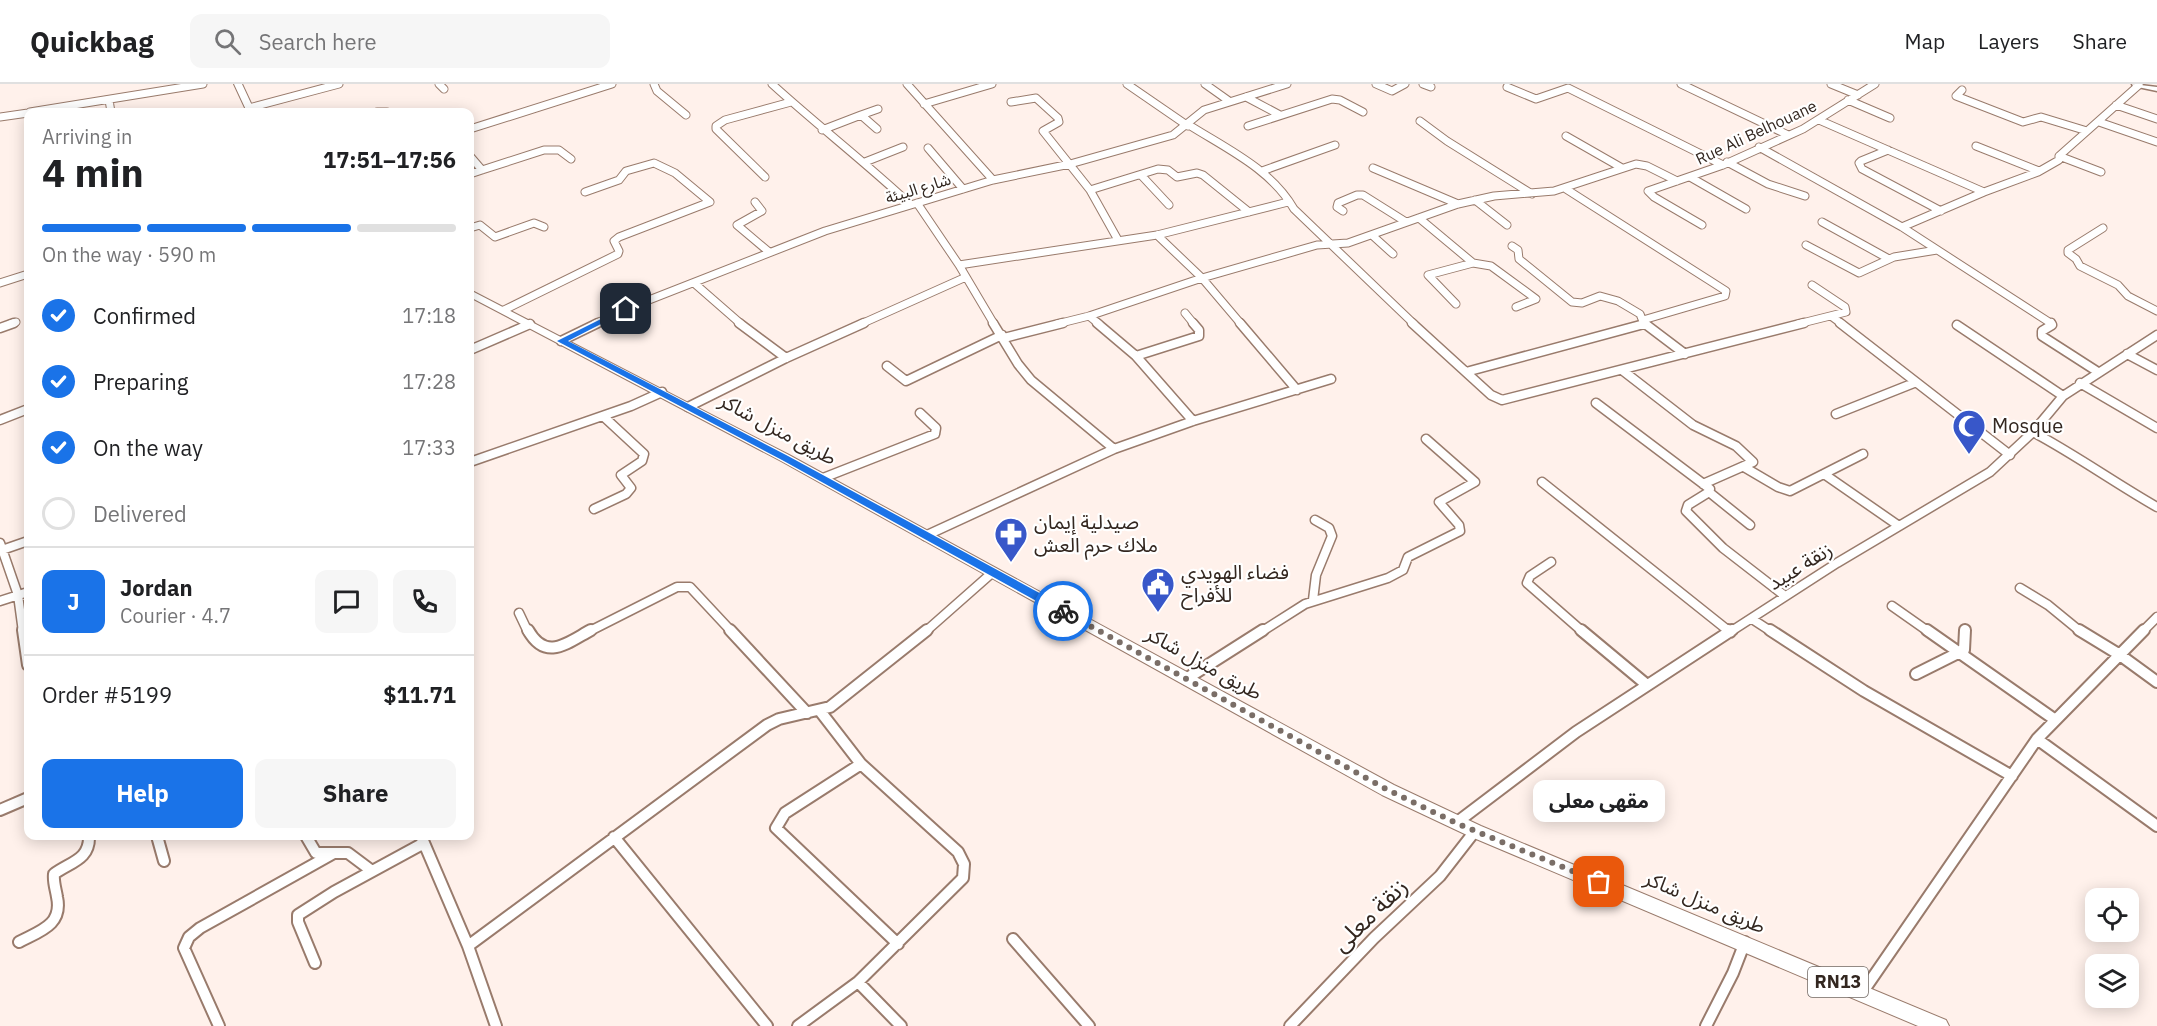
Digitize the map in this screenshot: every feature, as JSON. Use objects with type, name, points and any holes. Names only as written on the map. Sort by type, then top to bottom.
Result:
[{"type":"main road","points":[[238,84],[249,108]]},
{"type":"main road","points":[[2138,84],[2157,89]]},
{"type":"main road","name":"طريق منزل شاكر","points":[[474,295],[662,392],[822,478],[1388,790],[1474,831],[1744,942],[1940,1026]]},
{"type":"street","points":[[60,108],[203,84]]},
{"type":"street","points":[[257,108],[339,84]]},
{"type":"street","points":[[474,128],[612,84]]},
{"type":"street","points":[[654,84],[657,91],[686,115]]},
{"type":"street","points":[[773,85],[783,84]]},
{"type":"street","points":[[907,84],[993,180]]},
{"type":"street","points":[[924,104],[992,84]]},
{"type":"street","points":[[1127,84],[1262,171],[1328,244],[1496,399],[1502,400],[1846,312],[1847,309],[1812,285]]},
{"type":"street","points":[[1206,84],[1229,101]]},
{"type":"street","name":"شارع البيئة","points":[[561,341],[626,309],[813,235],[993,180],[1070,164],[1173,135],[1189,126],[1199,112],[1277,85],[1287,84]]},
{"type":"street","points":[[1376,84],[1392,91],[1405,84]]},
{"type":"street","points":[[1422,84],[1431,87]]},
{"type":"street","points":[[1681,84],[1788,135]]},
{"type":"street","points":[[1831,84],[1858,95]]},
{"type":"street","name":"Rue Ali Belhouane","points":[[1702,225],[1654,197],[1648,190],[1725,164],[1788,135],[1819,120],[1875,84]]},
{"type":"street","points":[[1902,227],[2039,171],[2059,160],[2059,156],[2099,122],[2138,84]]},
{"type":"street","points":[[773,85],[822,130],[865,162],[913,203],[958,265],[1018,364],[1031,380],[1114,449]]},
{"type":"street","points":[[1507,87],[1536,99],[1568,88],[1768,184],[1805,196]]},
{"type":"street","points":[[1962,90],[1956,96],[2021,121],[2027,122],[2041,117],[2087,131]]},
{"type":"street","points":[[1246,97],[1280,115]]},
{"type":"street","points":[[1011,102],[1036,98],[1058,118],[1059,122],[1043,130],[1090,190],[1118,240]]},
{"type":"street","points":[[1248,126],[1335,99],[1362,112]]},
{"type":"street","points":[[109,100],[110,108]]},
{"type":"street","points":[[1848,100],[1890,118]]},
{"type":"street","points":[[765,177],[719,132],[716,126],[725,120],[791,102]]},
{"type":"street","points":[[2116,105],[2157,119]]},
{"type":"street","points":[[822,130],[878,109]]},
{"type":"street","points":[[0,117],[24,114]]},
{"type":"street","points":[[861,115],[877,129]]},
{"type":"street","points":[[1819,120],[1984,192]]},
{"type":"street","points":[[1420,121],[1447,141],[1533,194]]},
{"type":"street","points":[[2099,122],[2157,142]]},
{"type":"street","points":[[1566,136],[1622,168]]},
{"type":"street","points":[[1262,171],[1335,145]]},
{"type":"street","points":[[1976,146],[2039,171]]},
{"type":"street","points":[[865,162],[903,147]]},
{"type":"street","points":[[1759,147],[1902,227],[2050,322],[2052,325],[2042,331],[2042,336],[2098,372]]},
{"type":"street","points":[[928,148],[963,189]]},
{"type":"street","points":[[474,173],[530,153],[554,150],[560,151],[571,159]]},
{"type":"street","points":[[1888,150],[1861,161],[1859,163],[1862,169],[1941,211]]},
{"type":"street","points":[[2059,156],[2102,172]]},
{"type":"street","points":[[474,161],[482,170]]},
{"type":"street","points":[[504,310],[618,254],[619,251],[614,241],[616,239],[711,202],[710,198],[675,173],[654,163],[626,171],[620,180],[585,192]]},
{"type":"street","points":[[887,366],[906,381],[1003,337],[1089,316],[1202,278],[1328,244],[1342,244],[1373,236],[1406,222],[1475,200],[1566,189],[1622,168],[1642,165],[1677,181]]},
{"type":"street","points":[[1373,168],[1458,204]]},
{"type":"street","points":[[1090,190],[1162,169],[1168,170],[1177,177],[1200,173],[1249,212]]},
{"type":"street","points":[[1141,175],[1169,205]]},
{"type":"street","points":[[1690,177],[1746,209]]},
{"type":"street","points":[[1466,372],[1691,308],[1725,296],[1727,293],[1721,286],[1620,225],[1566,189]]},
{"type":"street","points":[[1343,212],[1336,207],[1338,203],[1363,195],[1406,222]]},
{"type":"street","points":[[1475,200],[1506,225]]},
{"type":"street","points":[[755,202],[762,211],[737,225],[769,252]]},
{"type":"street","points":[[958,265],[1157,235],[1214,223],[1288,202]]},
{"type":"street","points":[[1419,218],[1473,262],[1491,266],[1536,299],[1516,307]]},
{"type":"street","points":[[1822,222],[1889,259]]},
{"type":"street","points":[[474,227],[480,225],[495,237],[534,223],[544,227]]},
{"type":"street","points":[[2103,228],[2068,250],[2068,253],[2076,259],[2080,266],[2118,285],[2128,296],[2157,311]]},
{"type":"street","points":[[1157,235],[1202,278],[1297,390]]},
{"type":"street","points":[[1373,236],[1393,254]]},
{"type":"street","points":[[1806,245],[1859,273],[1889,259],[1937,250]]},
{"type":"street","points":[[1512,246],[1518,250],[1519,259],[1572,302],[1582,303],[1600,296],[1610,297],[1635,311],[1643,322],[1685,354]]},
{"type":"street","points":[[1456,304],[1428,275],[1473,262]]},
{"type":"street","points":[[0,283],[24,275]]},
{"type":"street","points":[[688,407],[786,358],[966,277]]},
{"type":"street","points":[[694,283],[750,332],[786,358]]},
{"type":"street","points":[[1136,356],[1198,336],[1199,330],[1185,313]]},
{"type":"street","points":[[1089,316],[1136,356],[1193,421]]},
{"type":"street","points":[[1831,316],[1914,383],[2010,455]]},
{"type":"street","points":[[0,328],[16,322]]},
{"type":"street","points":[[474,348],[530,324]]},
{"type":"street","points":[[1957,326],[2063,396]]},
{"type":"street","name":"زنقة عبيد","points":[[1456,823],[1576,732],[1647,685],[1785,596],[1990,472],[2033,432],[2063,396],[2157,335]]},
{"type":"street","points":[[2127,354],[2157,370]]},
{"type":"street","points":[[1622,370],[1693,425],[1736,446],[1753,462],[1703,484]]},
{"type":"street","points":[[925,536],[1114,449],[1193,421],[1331,379]]},
{"type":"street","points":[[1836,414],[1914,383]]},
{"type":"street","points":[[2080,383],[2157,428]]},
{"type":"street","points":[[474,461],[603,416],[662,392]]},
{"type":"street","points":[[1596,403],[1710,489],[1709,492],[1750,525]]},
{"type":"street","points":[[0,420],[24,411]]},
{"type":"street","points":[[822,478],[935,434],[936,428],[920,413]]},
{"type":"street","points":[[594,509],[629,491],[630,484],[621,478],[621,475],[642,461],[644,454],[603,416]]},
{"type":"street","points":[[2033,432],[2080,457],[2109,480],[2157,507]]},
{"type":"street","points":[[1186,679],[1313,600],[1388,578],[1403,570],[1408,557],[1460,531],[1459,525],[1439,502],[1475,482],[1426,439]]},
{"type":"street","points":[[1744,467],[1757,472],[1778,488],[1790,491],[1863,454]]},
{"type":"street","points":[[1824,474],[1899,526]]},
{"type":"street","points":[[1542,482],[1730,632]]},
{"type":"street","points":[[1709,492],[1686,507],[1688,514],[1723,548],[1785,596]]},
{"type":"street","points":[[1313,600],[1312,589],[1320,560],[1332,536],[1329,528],[1315,520]]},
{"type":"street","points":[[24,542],[1,547],[18,595],[24,637]]},
{"type":"street","points":[[1551,562],[1530,576],[1527,583],[1529,587],[1647,685]]},
{"type":"street","points":[[468,946],[767,724],[830,707],[937,622],[993,572]]},
{"type":"street","points":[[519,613],[535,643],[549,650],[677,587],[690,587],[807,713]]},
{"type":"street","points":[[2020,588],[2048,605],[2076,629],[2120,655],[2157,682]]},
{"type":"street","points":[[0,601],[24,593]]},
{"type":"street","points":[[1892,606],[2054,719]]},
{"type":"street","points":[[1862,993],[2037,739],[2054,719],[2157,617]]},
{"type":"street","points":[[1752,619],[1864,691],[2012,776]]},
{"type":"street","points":[[1916,674],[1964,649],[1965,630]]},
{"type":"street","points":[[798,1026],[858,982],[898,944],[963,878],[965,863],[958,852],[861,764],[820,711]]},
{"type":"street","points":[[2037,739],[2157,826]]},
{"type":"street","points":[[861,764],[785,813],[776,828],[898,944]]},
{"type":"street","points":[[0,810],[24,800]]},
{"type":"street","name":"زنقة معلى","points":[[1290,1026],[1374,938],[1440,876],[1474,831]]},
{"type":"street","points":[[614,837],[767,1026]]},
{"type":"street","points":[[19,942],[50,925],[59,914],[54,874],[87,854],[91,846],[90,840]]},
{"type":"street","points":[[158,840],[164,861]]},
{"type":"street","points":[[308,840],[316,853],[348,853],[372,871]]},
{"type":"street","points":[[315,963],[298,922],[298,915],[421,840]]},
{"type":"street","points":[[423,840],[468,946],[496,1026]]},
{"type":"street","points":[[219,1026],[184,948],[185,944],[200,928],[333,854]]},
{"type":"street","points":[[1014,939],[1089,1026]]},
{"type":"street","points":[[1706,1026],[1733,973],[1744,942]]},
{"type":"street","points":[[858,982],[901,1026]]},
{"type":"way so far","points":[[1063,611],[1388,790],[1456,823],[1599,882]]},
{"type":"place","name":"Mosque","points":[[1969,455]]},
{"type":"place","name":"صيدلية إيمان ملاك حرم العش","points":[[1011,563]]},
{"type":"place","name":"فضاء الهويدي للأفراح","points":[[1158,613]]},
{"type":"place","name":"مقهى معلى","points":[[1599,882]]},
{"type":"route","points":[[626,309],[561,341],[785,458],[1063,611]]}]
